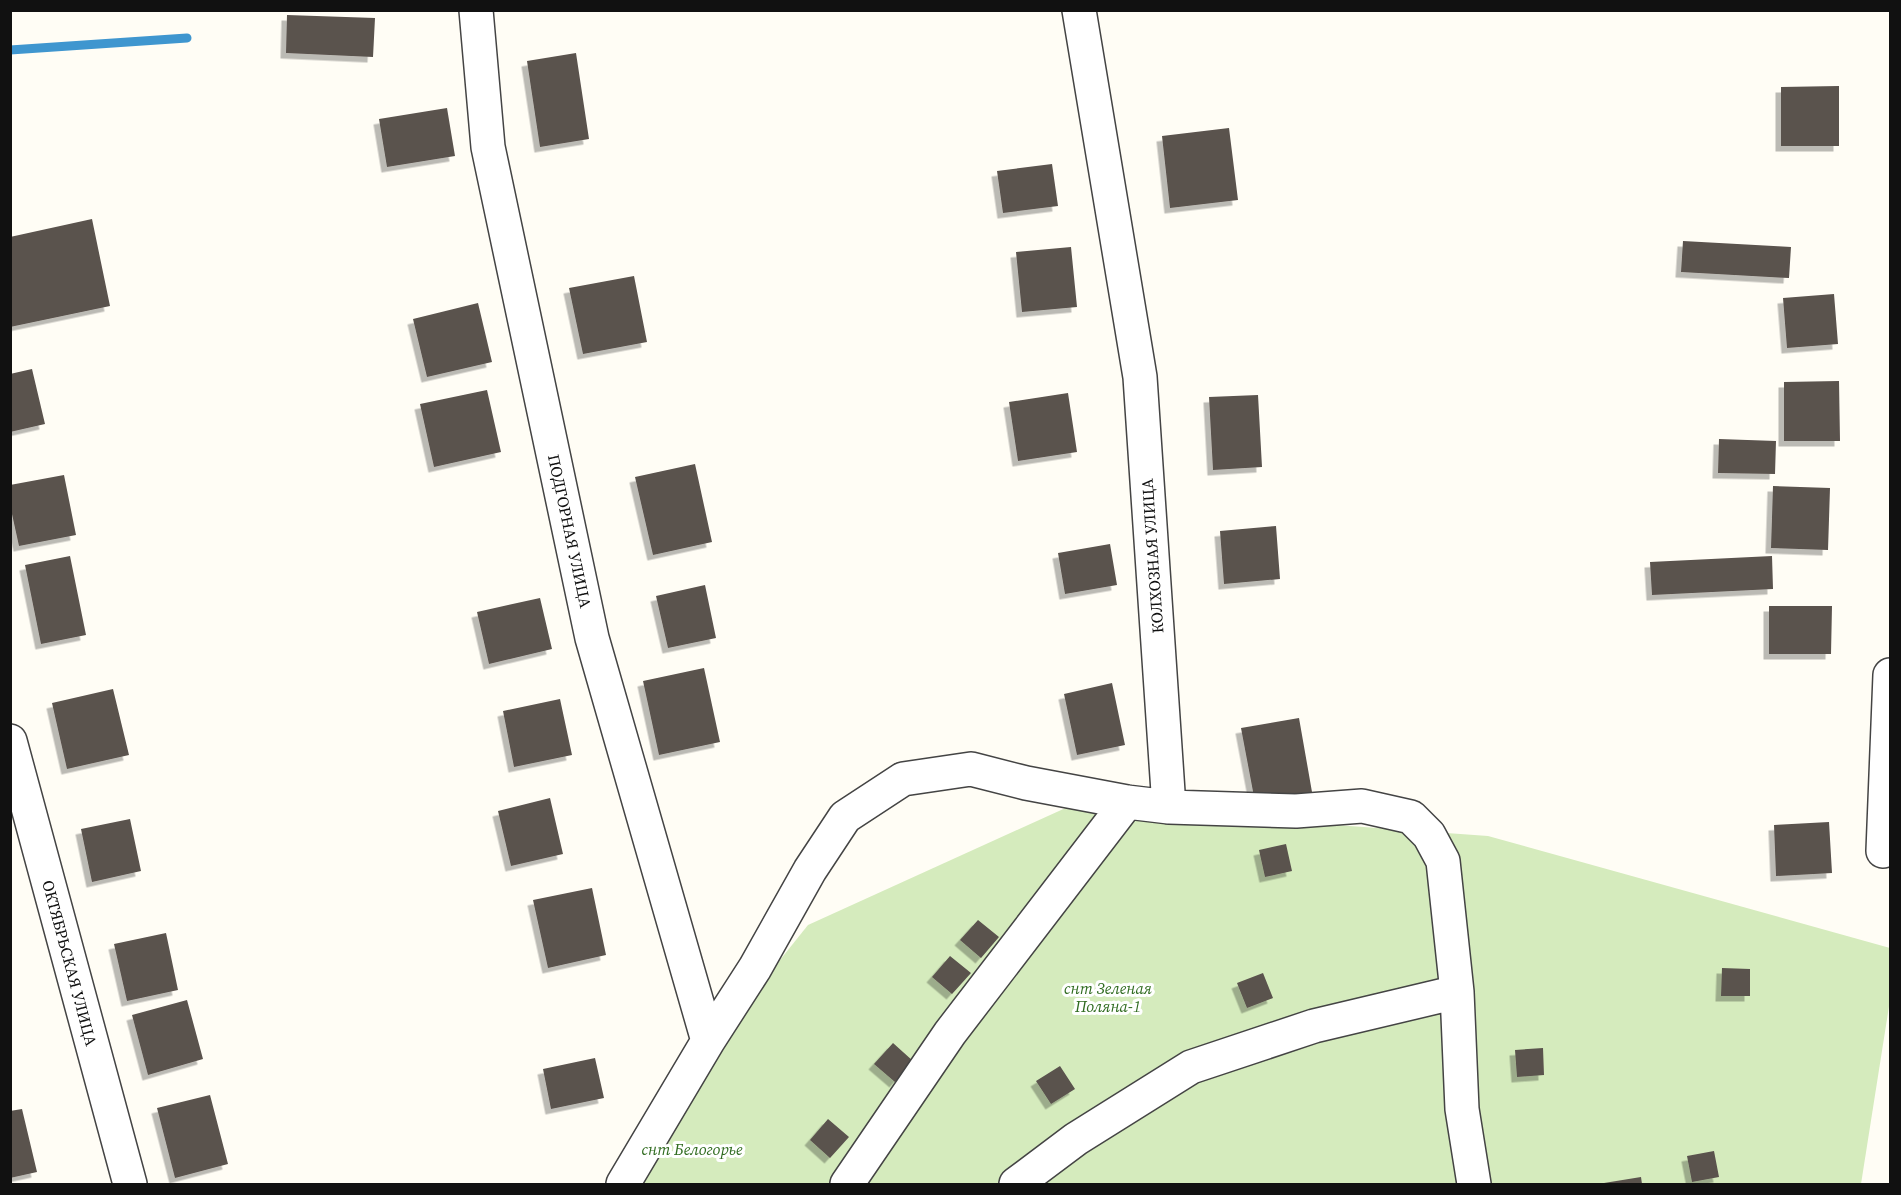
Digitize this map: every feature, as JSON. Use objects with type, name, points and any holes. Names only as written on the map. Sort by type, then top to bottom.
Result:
[{"type":"street","name":"ПОДГОРНАЯ УЛИЦА","points":[[476,10],[488,147],[592,638],[708,1041]]},
{"type":"street","name":"КОЛХОЗНАЯ УЛИЦА","points":[[1079,10],[1140,377],[1169,807]]},
{"type":"street","points":[[1883,851],[1890,675]]},
{"type":"street","name":"ОКТЯБРЬСКАЯ УЛИЦА","points":[[10,741],[130,1185]]},
{"type":"street","points":[[623,1185],[708,1041],[755,968],[810,870],[845,817],[903,779],[971,769],[1026,783],[1127,802],[1169,807],[1296,811],[1362,806],[1411,817],[1429,835],[1443,861],[1456,992],[1462,1109],[1474,1185]]},
{"type":"street","points":[[847,1185],[950,1033],[1127,802]]},
{"type":"street","points":[[1016,1185],[1076,1139],[1191,1067],[1314,1026],[1456,992]]},
{"type":"green space","name":"снт Зеленая Поляна-1","points":[[1070,806],[1488,836],[1890,948],[1890,1000],[1861,1184],[638,1184],[667,1101],[808,925]]},
{"type":"building","points":[[287,15],[375,18],[373,57],[286,53]]},
{"type":"building","points":[[576,53],[589,139],[540,147],[527,61]]},
{"type":"building","points":[[1839,86],[1839,146],[1781,146],[1781,87]]},
{"type":"building","points":[[447,108],[455,156],[387,167],[379,119]]},
{"type":"building","points":[[1229,128],[1238,200],[1170,208],[1162,136]]},
{"type":"building","points":[[1052,164],[1058,206],[1003,213],[997,171]]},
{"type":"building","points":[[92,219],[110,306],[10,327],[10,237]]},
{"type":"building","points":[[1683,241],[1791,247],[1789,278],[1681,272]]},
{"type":"building","points":[[1071,247],[1077,307],[1022,312],[1016,252]]},
{"type":"building","points":[[634,276],[647,342],[583,354],[569,288]]},
{"type":"building","points":[[1834,294],[1838,344],[1787,348],[1783,298]]},
{"type":"building","points":[[478,303],[492,362],[427,377],[413,319]]},
{"type":"building","points":[[32,369],[45,424],[10,432],[10,374]]},
{"type":"building","points":[[1839,381],[1840,441],[1784,441],[1784,382]]},
{"type":"building","points":[[487,390],[501,452],[434,467],[420,404]]},
{"type":"building","points":[[1068,393],[1077,452],[1018,461],[1009,402]]},
{"type":"building","points":[[1258,395],[1262,467],[1213,470],[1209,397]]},
{"type":"building","points":[[1719,439],[1776,441],[1775,474],[1718,473]]},
{"type":"building","points":[[695,464],[712,542],[653,555],[635,477]]},
{"type":"building","points":[[64,475],[76,535],[19,546],[10,505],[10,485]]},
{"type":"building","points":[[1773,486],[1830,488],[1828,550],[1771,548]]},
{"type":"building","points":[[1276,526],[1280,579],[1224,584],[1220,531]]},
{"type":"building","points":[[1110,544],[1117,585],[1065,594],[1058,553]]},
{"type":"building","points":[[70,556],[86,635],[41,644],[25,565]]},
{"type":"building","points":[[1772,556],[1773,589],[1652,595],[1650,562]]},
{"type":"building","points":[[705,585],[716,638],[668,648],[656,596]]},
{"type":"building","points":[[540,598],[552,649],[489,664],[477,612]]},
{"type":"building","points":[[1769,606],[1832,606],[1831,654],[1769,654]]},
{"type":"building","points":[[704,668],[720,742],[659,755],[643,681]]},
{"type":"building","points":[[1112,683],[1125,745],[1077,755],[1064,694]]},
{"type":"building","points":[[113,689],[129,755],[67,769],[52,703]]},
{"type":"building","points":[[560,699],[572,755],[514,767],[503,711]]},
{"type":"building","points":[[1299,718],[1312,792],[1255,802],[1241,728]]},
{"type":"building","points":[[550,798],[563,854],[511,866],[498,811]]},
{"type":"building","points":[[130,819],[141,871],[92,882],[81,829]]},
{"type":"building","points":[[1829,822],[1832,873],[1776,876],[1774,825]]},
{"type":"building","points":[[1286,844],[1292,871],[1265,877],[1259,850]]},
{"type":"building","points":[[592,888],[606,955],[548,968],[533,900]]},
{"type":"building","points":[[978,920],[999,937],[981,958],[960,940]]},
{"type":"building","points":[[166,933],[178,990],[127,1001],[114,944]]},
{"type":"building","points":[[950,956],[971,973],[952,994],[932,977]]},
{"type":"building","points":[[1722,968],[1750,969],[1750,996],[1721,996]]},
{"type":"building","points":[[1263,973],[1273,998],[1247,1008],[1237,983]]},
{"type":"building","points":[[187,1000],[203,1059],[148,1075],[132,1015]]},
{"type":"building","points":[[893,1043],[913,1061],[895,1082],[874,1064]]},
{"type":"building","points":[[1543,1048],[1544,1075],[1517,1077],[1515,1050]]},
{"type":"building","points":[[595,1058],[604,1098],[551,1109],[543,1069]]},
{"type":"building","points":[[1060,1066],[1075,1089],[1051,1104],[1036,1081]]},
{"type":"building","points":[[210,1095],[228,1164],[175,1178],[157,1108]]},
{"type":"building","points":[[22,1109],[37,1172],[10,1178],[10,1111]]},
{"type":"building","points":[[828,1119],[849,1137],[830,1158],[810,1140]]},
{"type":"building","points":[[1714,1151],[1719,1177],[1692,1182],[1687,1156]]},
{"type":"building","points":[[1641,1177],[1642,1184],[1604,1184],[1604,1183]]},
{"type":"waterway","points":[[10,50],[187,38]]},
{"type":"park label","name":"снт Белогорье","points":[[692,1149]]}]
